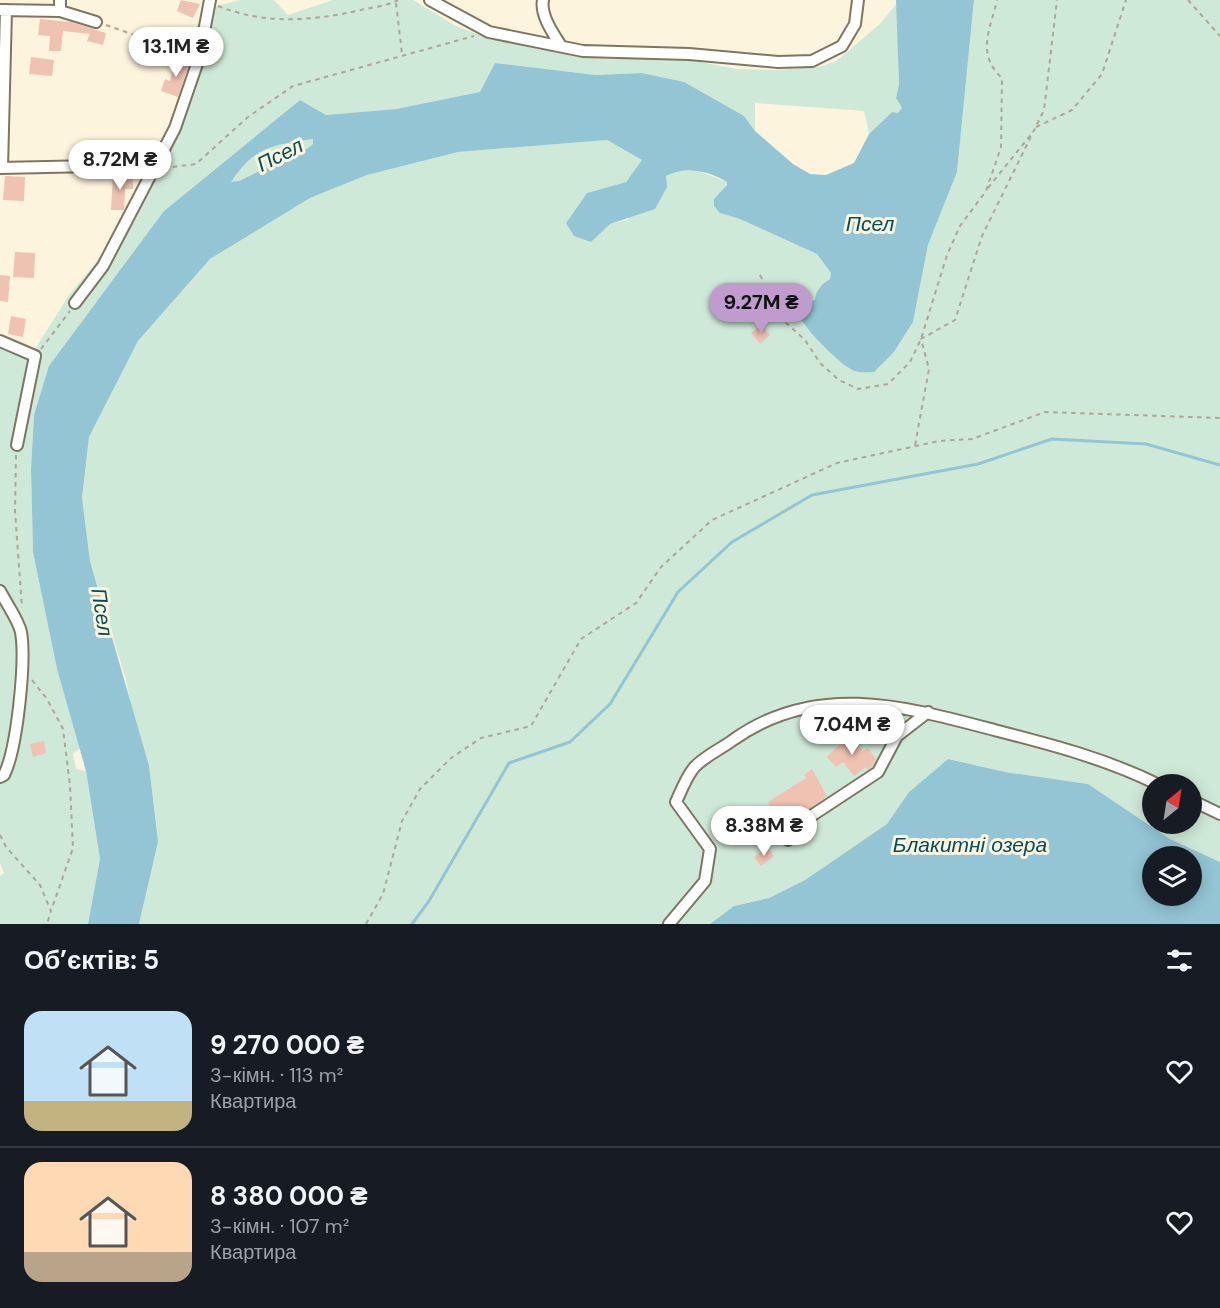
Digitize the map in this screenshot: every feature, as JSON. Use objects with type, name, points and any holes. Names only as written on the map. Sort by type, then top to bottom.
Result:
[{"type":"street","points":[[430,0],[489,32],[583,51],[688,54],[778,62],[812,61],[842,46],[855,24],[858,0]]},
{"type":"street","points":[[543,0],[542,6],[550,27],[561,46]]},
{"type":"street","points":[[75,303],[103,266],[175,128],[199,58],[209,1]]},
{"type":"street","points":[[96,22],[60,6],[3,10],[1,168],[93,166],[153,170]]},
{"type":"street","points":[[0,341],[35,356],[16,445]]},
{"type":"street","points":[[0,591],[21,631],[21,666],[13,751],[4,775],[0,777]]},
{"type":"street","points":[[669,924],[705,881],[707,870],[710,849],[676,802],[693,768],[740,735],[778,714],[821,704],[878,703],[928,712],[1076,751],[1142,777]]},
{"type":"street","points":[[788,840],[802,822],[878,772],[897,736],[928,712]]},
{"type":"street","points":[[1202,805],[1220,814]]},
{"type":"path","points":[[986,191],[1001,147],[1002,78],[990,67],[985,50],[997,0]]},
{"type":"path","points":[[921,339],[955,320],[982,236],[1044,110],[1057,0]]},
{"type":"path","points":[[760,275],[784,321],[805,340],[820,363],[839,380],[858,389],[888,384],[910,362],[921,339],[947,255],[960,226],[1010,164],[1036,127],[1072,110],[1102,74],[1126,0]]},
{"type":"path","points":[[1188,0],[1220,36]]},
{"type":"path","points":[[209,1],[240,15],[285,21],[336,15],[397,1],[402,54]]},
{"type":"path","points":[[96,22],[199,58]]},
{"type":"path","points":[[153,170],[196,164],[248,117],[293,86],[402,54],[489,32]]},
{"type":"path","points":[[35,356],[75,303]]},
{"type":"path","points":[[915,445],[928,369],[921,339]]},
{"type":"path","points":[[366,924],[383,894],[402,821],[420,789],[451,758],[481,738],[531,726],[581,639],[636,603],[660,567],[712,520],[837,463],[915,445],[972,439],[1045,412],[1220,418]]},
{"type":"path","points":[[16,445],[15,511],[22,608]]},
{"type":"path","points":[[21,666],[47,699],[63,729],[73,848],[46,924]]},
{"type":"path","points":[[0,836],[6,847],[40,885],[51,911]]},
{"type":"green space","points":[[240,0],[274,0],[288,15],[333,0],[413,0],[456,26],[488,38],[592,58],[689,60],[737,69],[775,70],[818,67],[835,62],[880,24],[897,3],[899,85],[896,98],[902,108],[898,113],[892,112],[869,134],[864,111],[755,103],[755,131],[744,116],[641,73],[596,75],[495,63],[481,92],[396,109],[326,115],[300,100],[164,211],[34,415],[31,469],[33,552],[57,669],[80,748],[73,754],[76,769],[86,771],[100,859],[88,924],[0,924],[0,876],[4,873],[0,863],[0,348],[28,360],[69,295],[99,259],[166,140],[196,51],[205,9]]},
{"type":"green space","points":[[974,0],[1220,0],[1220,862],[1202,854],[1202,846],[1185,846],[1163,834],[1202,834],[1202,774],[1142,774],[1142,820],[1088,784],[1005,772],[948,759],[909,792],[887,824],[805,880],[769,898],[734,906],[710,924],[139,924],[158,842],[126,680],[90,561],[82,498],[89,437],[138,341],[210,259],[310,198],[367,175],[458,152],[607,140],[642,160],[626,182],[587,193],[566,223],[610,224],[627,220],[666,176],[675,171],[699,171],[727,182],[720,213],[740,219],[817,254],[832,274],[816,293],[815,300],[803,303],[802,322],[817,337],[913,322],[928,245],[957,172]]},
{"type":"green space","points":[[314,139],[313,144],[308,148],[239,181],[230,183],[249,161],[266,149]]},
{"type":"water","name":"Псел","points":[[896,0],[974,0],[957,172],[928,245],[913,322],[893,353],[874,372],[855,371],[839,360],[818,340],[794,308],[793,301],[803,303],[815,300],[816,293],[830,279],[831,273],[817,254],[740,219],[720,213],[714,206],[714,199],[727,185],[727,182],[720,178],[697,171],[673,173],[666,176],[667,187],[655,209],[610,224],[591,242],[574,236],[566,223],[587,193],[626,182],[642,160],[607,140],[458,152],[367,175],[310,198],[210,259],[138,341],[89,437],[82,498],[90,561],[149,766],[158,842],[139,924],[88,924],[100,859],[86,771],[57,669],[33,552],[31,469],[34,415],[49,366],[164,211],[300,100],[326,115],[396,109],[480,92],[495,63],[596,75],[641,73],[684,82],[744,116],[755,131],[793,164],[810,174],[826,175],[854,163],[869,134],[892,112],[898,113],[902,108],[896,98],[899,84]],"holes":[[[313,139],[313,144],[239,181],[231,182],[248,161],[266,149]]]},
{"type":"water","name":"Блакитні озера","points":[[948,759],[1005,772],[1088,784],[1142,820],[1142,834],[1163,834],[1185,846],[1142,846],[1142,906],[1202,906],[1202,854],[1220,862],[1220,924],[710,924],[734,906],[769,898],[805,880],[887,824],[909,792]]},
{"type":"building","points":[[181,0],[200,4],[193,18],[177,11]]},
{"type":"building","points":[[40,19],[71,22],[106,33],[103,45],[87,41],[90,34],[63,31],[61,51],[49,51],[50,36],[38,35]]},
{"type":"building","points":[[31,57],[54,60],[52,76],[29,74]]},
{"type":"building","points":[[176,57],[190,61],[178,97],[161,91],[165,79],[170,81]]},
{"type":"building","points":[[113,175],[133,176],[133,189],[125,189],[124,210],[111,210]]},
{"type":"building","points":[[5,176],[25,177],[24,201],[3,200]]},
{"type":"building","points":[[15,252],[35,253],[34,278],[13,277]]},
{"type":"building","points":[[0,275],[10,276],[8,302],[0,301]]},
{"type":"building","points":[[11,316],[26,319],[23,337],[8,334]]},
{"type":"building","points":[[762,325],[770,335],[760,344],[751,333]]},
{"type":"building","points":[[849,735],[863,751],[868,748],[876,759],[872,767],[868,770],[866,767],[854,776],[843,762],[836,767],[827,757]]},
{"type":"building","points":[[44,741],[46,753],[33,757],[30,744]]},
{"type":"building","points":[[812,769],[827,796],[783,829],[768,802],[806,778],[804,775]]},
{"type":"building","points":[[767,847],[774,856],[761,866],[754,857]]},
{"type":"waterway","points":[[412,924],[429,901],[509,763],[570,742],[610,704],[678,592],[732,542],[812,495],[978,464],[1052,439],[1146,444],[1220,465]]}]
